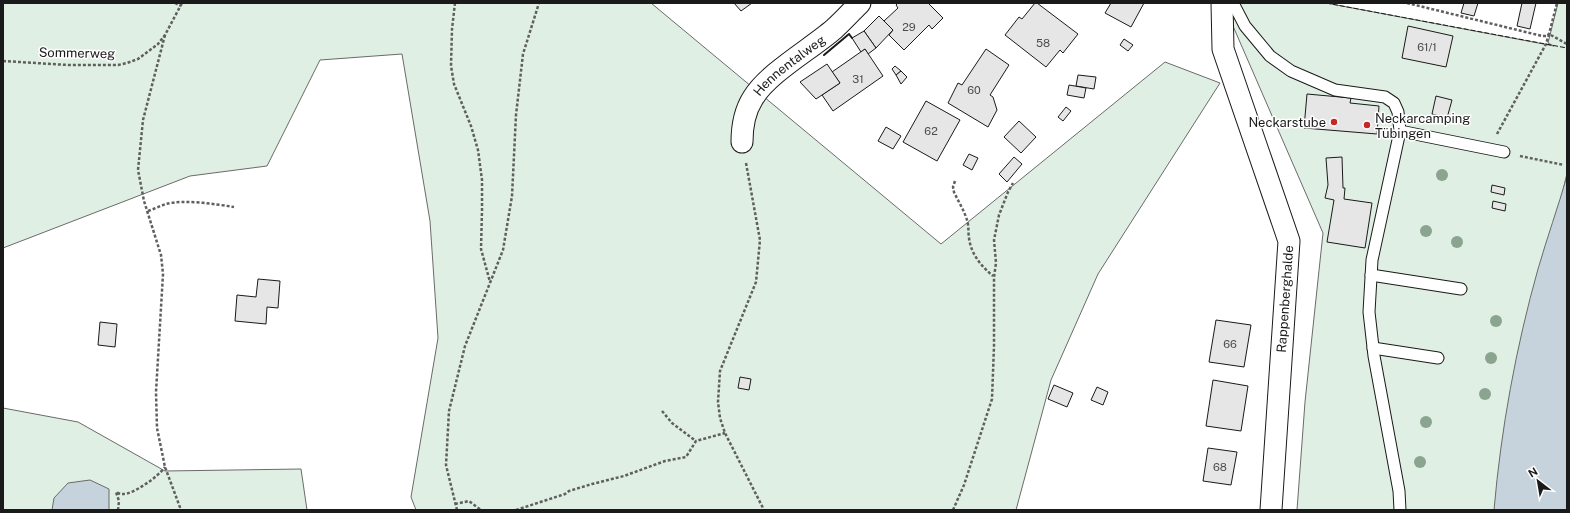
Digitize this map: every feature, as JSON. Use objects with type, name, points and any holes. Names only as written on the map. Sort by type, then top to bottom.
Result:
[{"type":"street","name":"Hennentalweg","points":[[742,142],[742,126],[745,114],[753,98],[763,86],[782,69],[834,29],[860,3]]},
{"type":"street","name":"Rappenberghalde","points":[[1222,3],[1223,49],[1289,241],[1271,510]]},
{"type":"lane","points":[[1233,3],[1245,26],[1270,56],[1291,71],[1335,90],[1385,97],[1394,103],[1398,112],[1400,131],[1372,260],[1369,312],[1373,348],[1399,491],[1400,510]]},
{"type":"lane","points":[[1400,131],[1504,152]]},
{"type":"lane","points":[[1371,275],[1462,289]]},
{"type":"lane","points":[[1373,348],[1438,358]]},
{"type":"path","points":[[175,3],[181,4],[165,35],[148,97],[140,142],[138,170],[140,184],[154,238],[161,255],[163,274],[156,392],[157,428],[165,467],[181,510]]},
{"type":"path","points":[[455,3],[452,30],[451,66],[454,84],[471,126],[478,150],[482,180],[481,249],[490,282]]},
{"type":"path","points":[[457,510],[446,465],[449,411],[465,346],[503,250],[512,196],[516,115],[524,54],[539,3]]},
{"type":"path","points":[[1407,3],[1542,36],[1547,36],[1549,34]]},
{"type":"path","points":[[1489,149],[1546,44],[1557,3]]},
{"type":"path","points":[[1549,34],[1567,44]]},
{"type":"path","name":"Sommerweg","points":[[3,61],[68,65],[118,65],[138,59],[158,44],[165,35]]},
{"type":"path","points":[[742,142],[760,240],[760,252],[756,282],[720,371],[718,402],[720,418],[725,433],[764,510]]},
{"type":"path","points":[[1504,152],[1564,165]]},
{"type":"path","points":[[955,181],[953,187],[954,192],[967,218],[969,225],[969,237],[974,255],[994,277]]},
{"type":"path","points":[[953,510],[964,485],[992,400],[994,277],[996,263],[994,240],[995,229],[1008,192],[1014,183]]},
{"type":"path","points":[[148,211],[167,204],[185,203],[234,207]]},
{"type":"path","points":[[662,411],[672,423],[696,441]]},
{"type":"path","points":[[516,510],[565,494],[569,491],[624,476],[650,466],[686,457],[696,441],[725,433]]},
{"type":"path","points":[[118,510],[119,500],[116,492],[121,495],[129,493],[161,473],[165,467]]},
{"type":"path","points":[[455,504],[469,502],[482,510]]},
{"type":"green space","points":[[3,3],[651,3],[941,244],[1165,62],[1220,83],[1098,274],[1051,380],[1016,510],[416,510],[411,497],[438,338],[430,221],[402,54],[320,60],[267,166],[190,176],[3,248]]},
{"type":"green space","points":[[1236,3],[1326,3],[1554,46],[1548,43],[1558,3],[1567,3],[1567,173],[1533,324],[1501,510],[1297,510],[1305,402],[1323,233],[1226,10]]},
{"type":"green space","points":[[3,408],[78,422],[165,471],[301,469],[307,510],[3,510]]},
{"type":"shaded area","points":[[1567,176],[1567,510],[1494,510],[1505,419],[1516,358],[1538,269]]},
{"type":"shaded area","points":[[90,480],[109,489],[109,510],[52,510],[54,498],[68,483]]},
{"type":"building","points":[[734,3],[752,3],[741,11]]},
{"type":"building","points":[[898,3],[928,3],[943,18],[932,29],[929,25],[904,50],[889,35],[893,30],[884,21],[898,8],[896,5]]},
{"type":"building","points":[[1035,3],[1078,34],[1063,53],[1060,50],[1046,67],[1005,35],[1019,17],[1022,19]]},
{"type":"building","points":[[1111,3],[1144,3],[1131,27],[1105,13]]},
{"type":"building","points":[[1464,3],[1478,3],[1474,16],[1461,13]]},
{"type":"building","points":[[1522,3],[1536,3],[1530,29],[1517,26]]},
{"type":"building","points":[[879,16],[893,30],[876,48],[864,31]]},
{"type":"building","points":[[1408,26],[1453,36],[1446,67],[1402,58]]},
{"type":"building","points":[[864,31],[876,48],[868,54],[865,49],[861,52],[852,38]]},
{"type":"building","points":[[1124,39],[1133,45],[1128,51],[1120,45]]},
{"type":"building","points":[[865,49],[883,76],[833,111],[822,95],[840,83],[832,72]]},
{"type":"building","points":[[986,49],[1009,65],[990,95],[993,97],[997,110],[988,127],[948,103],[958,83],[962,85]]},
{"type":"building","points":[[827,64],[840,83],[816,99],[800,82]]},
{"type":"building","points":[[895,66],[901,71],[896,75],[892,69]]},
{"type":"building","points":[[901,71],[907,77],[901,84],[896,75]]},
{"type":"building","points":[[1078,75],[1096,77],[1094,89],[1076,86]]},
{"type":"building","points":[[1069,85],[1086,88],[1084,98],[1067,95]]},
{"type":"building","points":[[1307,94],[1351,98],[1350,103],[1379,106],[1377,134],[1304,128]]},
{"type":"building","points":[[1436,96],[1452,100],[1447,118],[1432,114]]},
{"type":"building","points":[[926,101],[960,120],[937,161],[903,142]]},
{"type":"building","points":[[1066,107],[1071,111],[1063,121],[1058,117]]},
{"type":"building","points":[[1019,121],[1036,137],[1021,153],[1004,137]]},
{"type":"building","points":[[886,127],[901,136],[893,149],[878,141]]},
{"type":"building","points":[[969,154],[978,158],[972,170],[963,165]]},
{"type":"building","points":[[1014,157],[1022,164],[1007,182],[999,174]]},
{"type":"building","points":[[1342,157],[1343,188],[1345,188],[1344,199],[1372,203],[1365,248],[1327,242],[1334,200],[1325,198],[1328,185],[1326,158]]},
{"type":"building","points":[[1492,185],[1505,188],[1504,195],[1491,192]]},
{"type":"building","points":[[1493,201],[1506,204],[1505,211],[1492,208]]},
{"type":"building","points":[[258,279],[280,281],[278,308],[267,307],[266,324],[235,321],[237,295],[256,297]]},
{"type":"building","points":[[1216,320],[1251,325],[1244,367],[1209,362]]},
{"type":"building","points":[[100,322],[117,324],[115,347],[98,345]]},
{"type":"building","points":[[740,377],[751,379],[749,390],[738,388]]},
{"type":"building","points":[[1213,380],[1248,386],[1241,431],[1206,426]]},
{"type":"building","points":[[1054,385],[1073,393],[1067,407],[1048,399]]},
{"type":"building","points":[[1097,387],[1108,392],[1103,405],[1091,400]]},
{"type":"building","points":[[1208,448],[1237,452],[1231,485],[1203,481]]},
{"type":"fence","points":[[1326,3],[1567,48]]},
{"type":"wall","points":[[824,55],[849,34],[852,38]]},
{"type":"place","name":"Neckarstube","points":[[1334,122]]},
{"type":"place","name":"Neckarcamping Tübingen","points":[[1367,125]]}]
